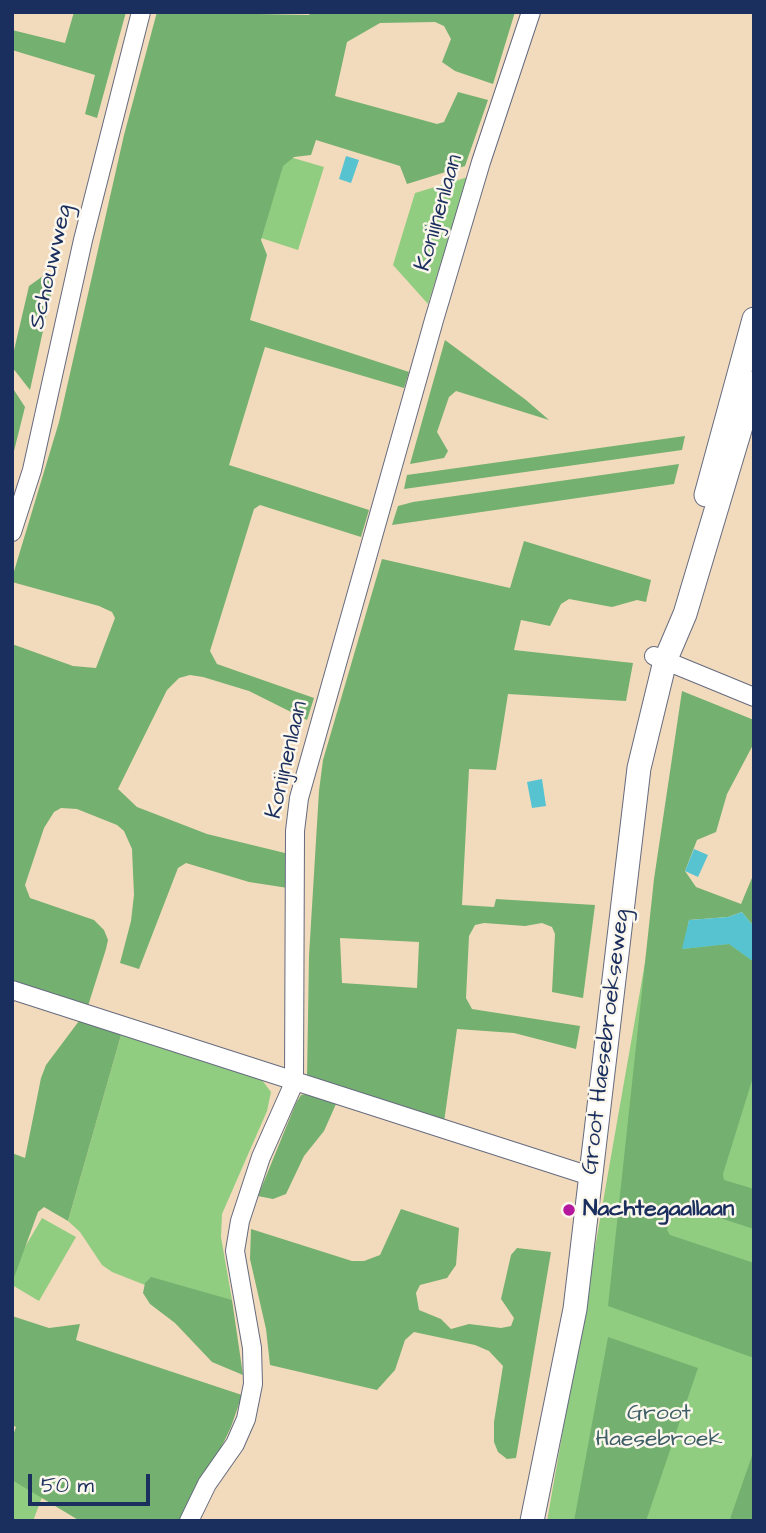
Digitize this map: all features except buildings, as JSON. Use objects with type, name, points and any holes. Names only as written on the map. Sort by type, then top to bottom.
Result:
[{"type":"street","name":"Schouwweg","points":[[12,532],[32,470],[83,240],[141,12]]},
{"type":"street","name":"Konijnenlaan","points":[[189,1521],[207,1484],[235,1444],[246,1419],[253,1384],[252,1348],[235,1251],[240,1221],[261,1157],[294,1083],[295,831],[299,798],[434,320],[481,162],[531,12]]},
{"type":"street","name":"Groot Haesebroekseweg","points":[[738,439],[754,319]]},
{"type":"street","name":"Groot Haesebroekseweg","points":[[532,1521],[575,1309],[639,768],[660,658],[685,614],[754,383]]},
{"type":"street","points":[[660,658],[754,697]]},
{"type":"street","points":[[12,990],[294,1083],[590,1176]]},
{"type":"green space","points":[[74,12],[126,12],[97,118],[85,114],[95,75],[12,50],[12,30],[65,43]]},
{"type":"green space","points":[[157,12],[309,15],[311,12],[515,12],[493,84],[455,71],[442,62],[451,39],[444,26],[435,22],[380,23],[347,42],[335,96],[437,124],[444,122],[458,92],[488,100],[465,166],[407,184],[400,166],[316,140],[311,155],[294,157],[283,166],[261,240],[267,255],[250,320],[409,372],[404,388],[265,347],[229,465],[369,510],[361,537],[260,505],[254,509],[210,651],[217,664],[314,698],[307,720],[249,691],[203,677],[190,675],[179,678],[167,690],[118,789],[137,807],[207,834],[289,854],[288,888],[249,882],[186,863],[178,868],[139,969],[120,963],[131,921],[134,895],[132,849],[124,831],[117,825],[77,809],[61,808],[54,812],[44,828],[25,885],[30,898],[94,920],[104,930],[108,940],[87,1009],[12,984],[12,644],[73,666],[96,668],[115,618],[112,612],[99,606],[12,582],[12,578],[59,422],[124,135]]},
{"type":"green space","points":[[283,155],[324,167],[298,250],[258,237]]},
{"type":"green space","points":[[468,177],[428,304],[393,265],[415,193]]},
{"type":"green space","points":[[43,276],[55,276],[30,390],[12,367],[12,359],[29,286]]},
{"type":"green space","points":[[445,340],[549,420],[456,391],[449,397],[437,432],[448,451],[444,458],[410,464]]},
{"type":"green space","points":[[12,387],[25,407],[12,459]]},
{"type":"green space","points":[[685,436],[682,450],[404,489],[407,475]]},
{"type":"green space","points":[[679,464],[674,484],[392,525],[398,506],[413,502]]},
{"type":"green space","points":[[524,541],[651,580],[646,602],[637,600],[612,607],[569,599],[561,604],[550,626],[521,620],[514,650],[633,663],[626,701],[508,694],[496,770],[469,769],[462,905],[494,907],[496,899],[595,905],[583,998],[552,992],[555,934],[552,927],[542,923],[525,926],[484,923],[475,925],[469,936],[466,998],[472,1009],[580,1026],[576,1049],[514,1033],[457,1029],[444,1122],[307,1078],[309,956],[319,791],[323,760],[382,559],[510,588]],"holes":[[[340,938],[419,942],[417,988],[342,983]]]},
{"type":"green space","points":[[682,691],[754,720],[754,743],[727,794],[716,832],[697,840],[685,871],[696,887],[741,904],[754,873],[754,927],[742,912],[728,917],[689,920],[683,949],[729,944],[754,962],[754,1074],[723,1174],[724,1180],[754,1189],[754,1229],[677,1204],[673,1206],[667,1230],[670,1235],[754,1263],[754,1358],[608,1306],[654,879]]},
{"type":"green space","name":"Groot Haesebroek","points":[[653,917],[754,943],[754,1521],[547,1521]]},
{"type":"green space","points":[[79,1021],[121,1035],[68,1221],[44,1207],[38,1212],[12,1283],[12,1153],[25,1158],[46,1065]]},
{"type":"green space","points":[[121,1035],[262,1080],[271,1092],[267,1111],[222,1214],[221,1237],[232,1300],[145,1285],[112,1272],[102,1265],[80,1232],[68,1221]]},
{"type":"green space","points":[[307,1094],[336,1104],[324,1131],[304,1156],[286,1194],[273,1199],[258,1196],[296,1103],[301,1095]]},
{"type":"green space","points":[[401,1209],[459,1228],[456,1265],[447,1278],[420,1285],[416,1293],[419,1310],[441,1319],[451,1329],[469,1324],[501,1328],[511,1326],[514,1318],[501,1299],[511,1255],[517,1248],[551,1252],[516,1458],[507,1459],[498,1452],[494,1442],[494,1422],[503,1366],[489,1351],[475,1345],[414,1332],[405,1340],[395,1370],[377,1390],[270,1365],[266,1329],[250,1259],[251,1229],[352,1261],[364,1261],[380,1255]]},
{"type":"green space","points":[[42,1218],[76,1237],[39,1301],[12,1285],[12,1269]]},
{"type":"green space","points":[[151,1277],[232,1300],[243,1375],[212,1362],[175,1323],[150,1304],[143,1293],[145,1283]]},
{"type":"green space","points":[[12,1316],[49,1328],[80,1324],[76,1340],[242,1395],[231,1427],[186,1521],[80,1521],[12,1480],[12,1438],[16,1427],[12,1425]]},
{"type":"green space","points":[[608,1337],[698,1368],[646,1521],[574,1521]]},
{"type":"green space","points":[[754,1450],[754,1521],[730,1521],[731,1516]]},
{"type":"green space","points":[[12,1480],[44,1492],[33,1521],[12,1521]]},
{"type":"water","points":[[346,156],[359,160],[351,183],[339,179]]},
{"type":"water","points":[[542,779],[546,806],[532,808],[527,782]]},
{"type":"water","points":[[694,849],[708,855],[698,877],[685,871]]},
{"type":"water","points":[[742,912],[754,927],[754,962],[729,944],[682,949],[689,920],[728,917]]},
{"type":"place","name":"Nachtegaallaan","points":[[569,1210]]}]
